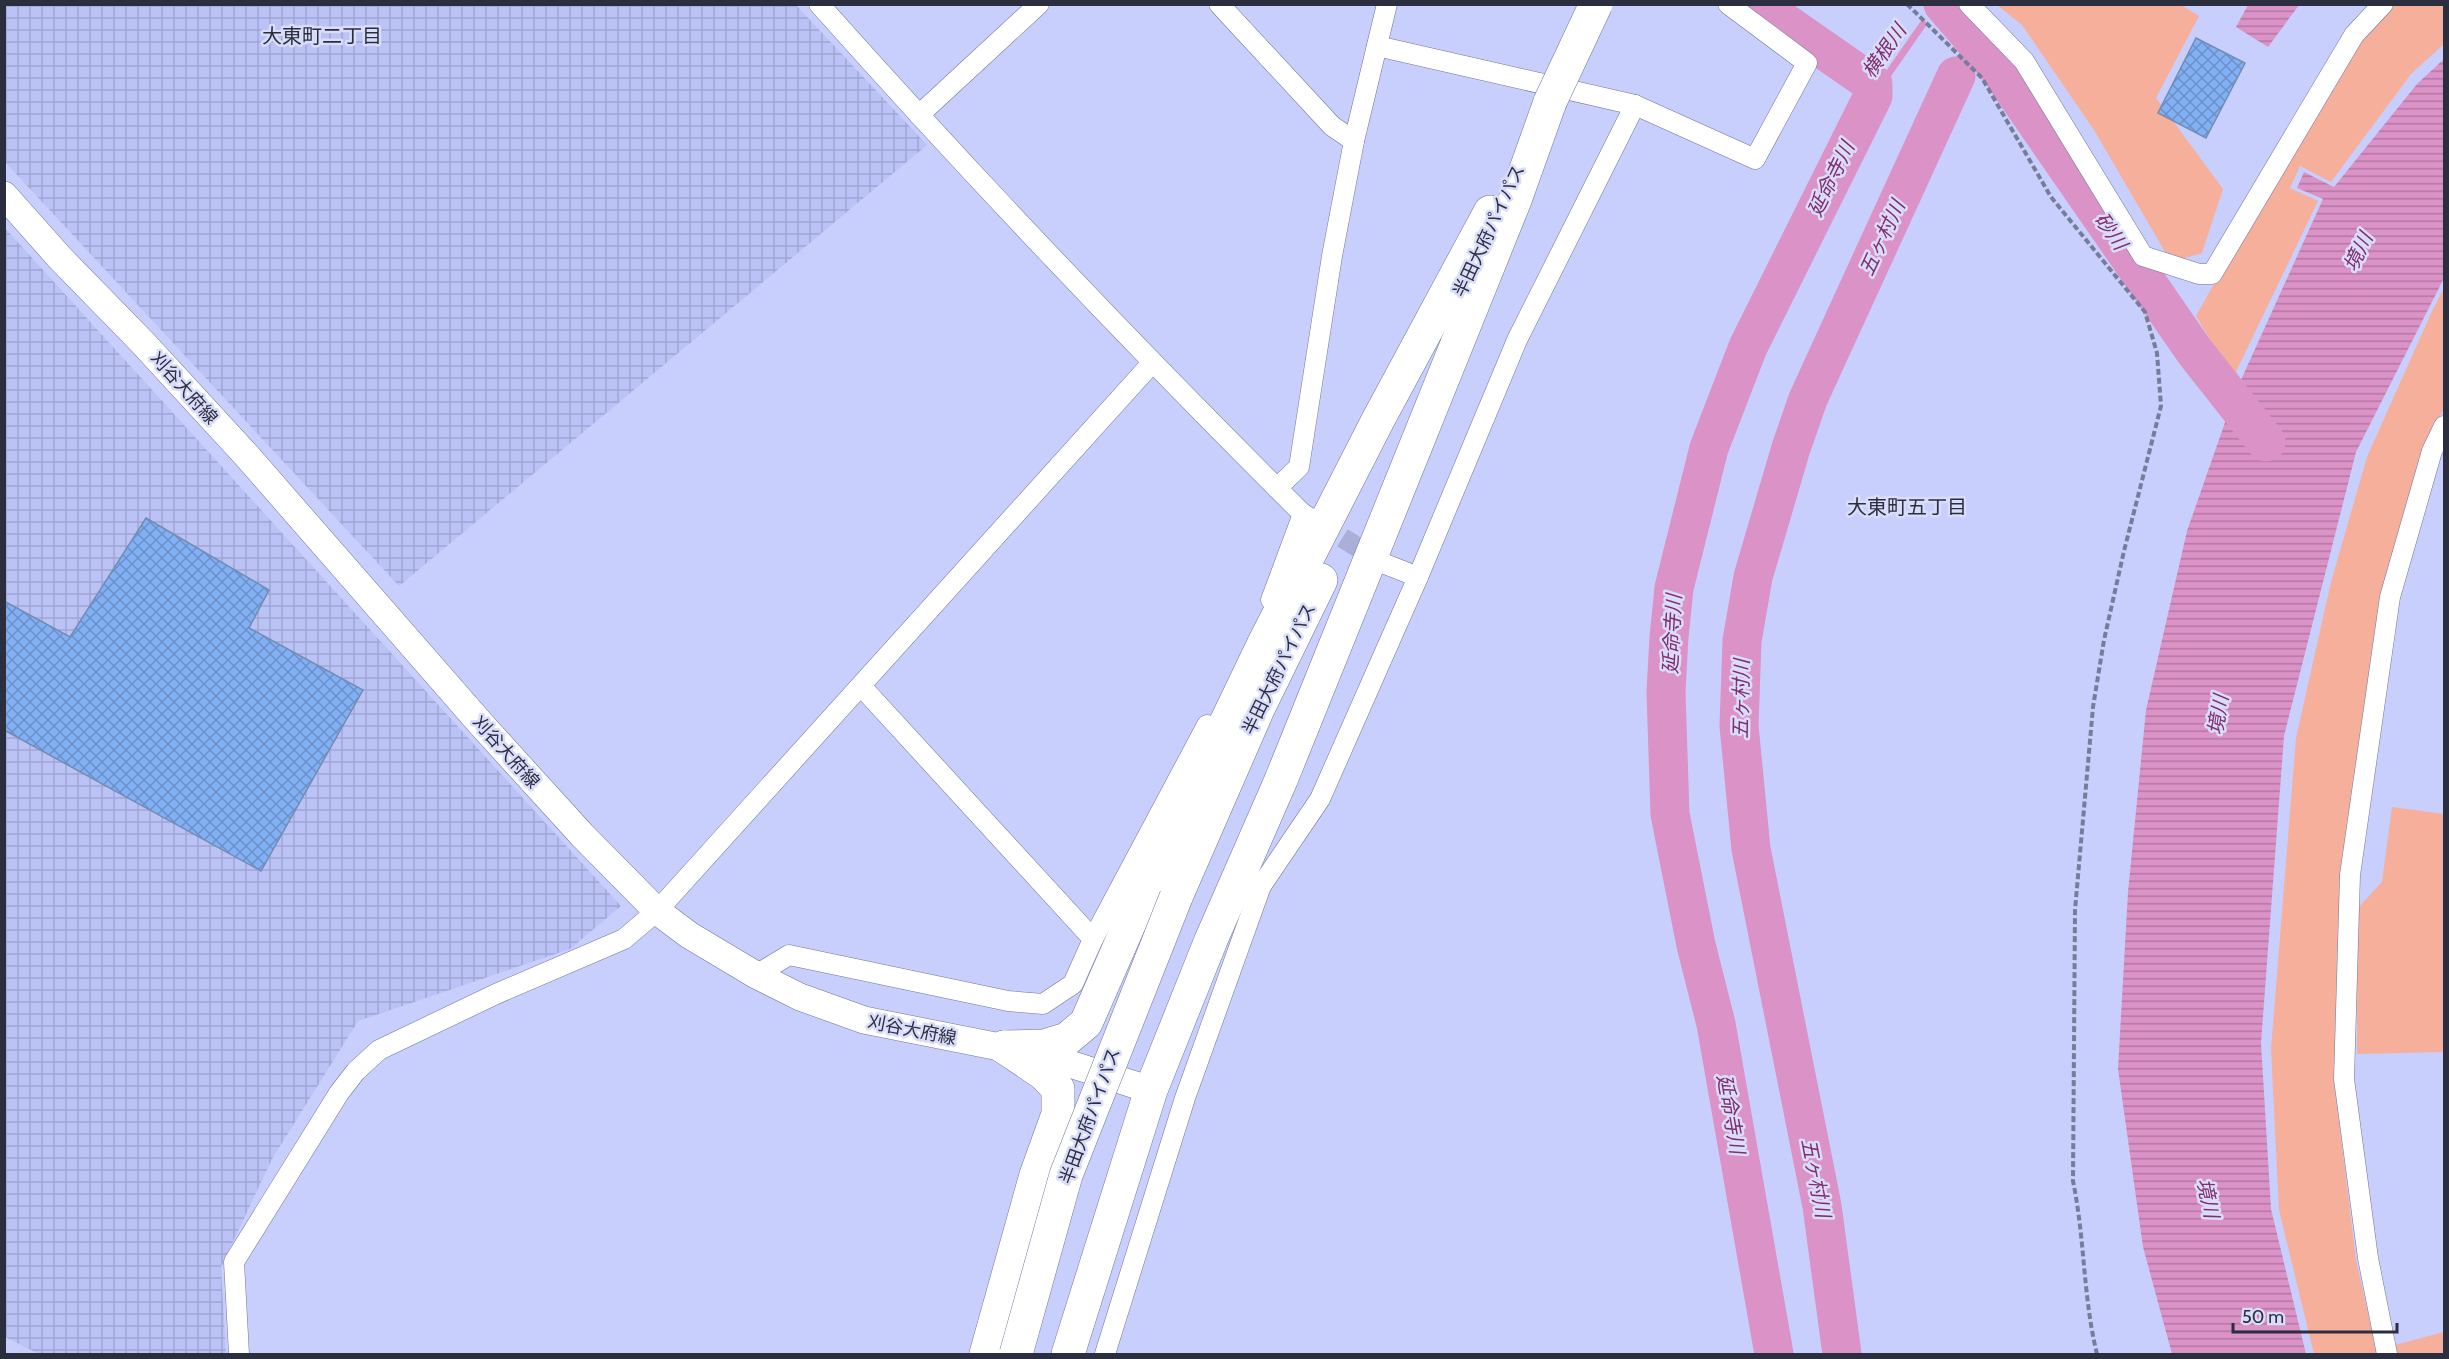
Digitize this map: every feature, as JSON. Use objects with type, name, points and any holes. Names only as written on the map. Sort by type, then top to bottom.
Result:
[{"type":"highway","name":"半田大府パイパス","points":[[1016,1354],[1066,1175],[1176,897],[1258,709],[1364,495],[1596,4]]},
{"type":"highway","points":[[1004,1047],[1044,1046],[1067,1040],[1086,1023],[1128,927],[1268,635],[1378,420],[1550,102]]},
{"type":"highway","points":[[1068,1354],[1150,1090],[1211,940],[1281,780],[1515,200],[1550,102]]},
{"type":"highway","points":[[986,1354],[1036,1175],[1058,1114],[1058,1089],[1044,1074],[1004,1047]]},
{"type":"main road","name":"刈谷大府線","points":[[4,195],[60,258],[247,456],[481,724],[582,835],[657,911],[689,935],[756,975],[800,997],[864,1020],[1044,1056],[1150,1090]]},
{"type":"street","points":[[756,975],[789,955],[1008,1001],[1043,1004],[1073,984],[1093,939],[1266,613],[1307,516],[1276,488],[1152,363],[919,115],[819,4]]},
{"type":"street","points":[[919,115],[1039,4]]},
{"type":"street","points":[[1219,4],[1332,126],[1354,141]]},
{"type":"street","points":[[1276,488],[1299,467],[1332,256],[1354,141],[1387,4]]},
{"type":"street","points":[[1377,46],[1635,105],[1755,159],[1807,63],[1728,4]]},
{"type":"street","points":[[1969,4],[2024,61],[2143,256],[2199,274],[2212,274],[2354,35],[2383,4]]},
{"type":"street","points":[[1105,1354],[1185,1098],[1261,886],[1320,798],[1418,577],[1517,339],[1635,105]]},
{"type":"street","points":[[239,1354],[234,1262],[339,1093],[356,1071],[380,1050],[496,994],[624,939],[657,911],[1152,363]]},
{"type":"street","points":[[2387,1354],[2368,1258],[2344,1079],[2350,876],[2390,597],[2432,451],[2445,426]]},
{"type":"street","points":[[1385,564],[1418,577]]},
{"type":"street","points":[[861,686],[1093,939]]},
{"type":"path","points":[[1906,4],[1982,78],[2051,197],[2145,312],[2157,353],[2161,406],[2104,640],[2093,707],[2075,910],[2073,1182],[2080,1213],[2089,1325],[2097,1354]]},
{"type":"shaded area","points":[[5,4],[796,5],[927,145],[399,586],[5,162]]},
{"type":"shaded area","points":[[1997,5],[2181,5],[2199,16],[2156,98],[2223,189],[2202,253],[2171,262],[2094,130],[2022,25]]},
{"type":"shaded area","points":[[2391,5],[2444,5],[2444,44],[2411,74],[2331,182],[2300,166],[2290,188],[2318,201],[2233,378],[2196,316],[2259,203],[2358,39]]},
{"type":"shaded area","points":[[4,227],[621,906],[570,949],[358,1021],[272,1159],[221,1267],[226,1354],[39,1354],[5,1337]]},
{"type":"shaded area","points":[[2444,288],[2444,408],[2424,449],[2341,874],[2334,1081],[2356,1260],[2377,1354],[2314,1354],[2279,1210],[2271,1049],[2296,738],[2331,582],[2367,457]]},
{"type":"shaded area","points":[[2392,807],[2444,814],[2444,1052],[2357,1054],[2357,909],[2382,882]]},
{"type":"shaded area","points":[[2444,1332],[2444,1354],[2392,1354],[2391,1346]]},
{"type":"water","points":[[2248,5],[2299,5],[2268,47],[2236,27]]},
{"type":"water","name":"境川","points":[[2444,59],[2444,278],[2356,452],[2284,736],[2261,1043],[2271,1209],[2306,1354],[2172,1354],[2143,1247],[2118,1069],[2128,892],[2146,710],[2187,531],[2236,391],[2323,199],[2297,188],[2304,172],[2334,187],[2417,84]]},
{"type":"building","points":[[2196,38],[2245,63],[2206,138],[2158,113]]},
{"type":"building","points":[[146,518],[269,590],[249,628],[363,690],[261,871],[4,730],[4,601],[70,637]]},
{"type":"waterway","name":"延命寺川","points":[[1758,4],[1873,84],[1873,96],[1748,347],[1709,448],[1674,588],[1669,637],[1666,692],[1670,814],[1696,945],[1716,1024],[1774,1354]]},
{"type":"waterway","name":"砂川","points":[[1943,4],[1999,69],[2195,352],[2266,442]]},
{"type":"waterway","name":"横根川","points":[[1873,96],[1923,24]]},
{"type":"waterway","name":"五ヶ村川","points":[[1842,1354],[1822,1206],[1751,849],[1739,726],[1742,641],[1753,577],[1808,399],[1956,76]]},
{"type":"tunnel","points":[[1317,522],[1378,560]]},
{"type":"district","name":"大東町二丁目","points":[[322,36]]},
{"type":"district","name":"大東町五丁目","points":[[1907,507]]}]
